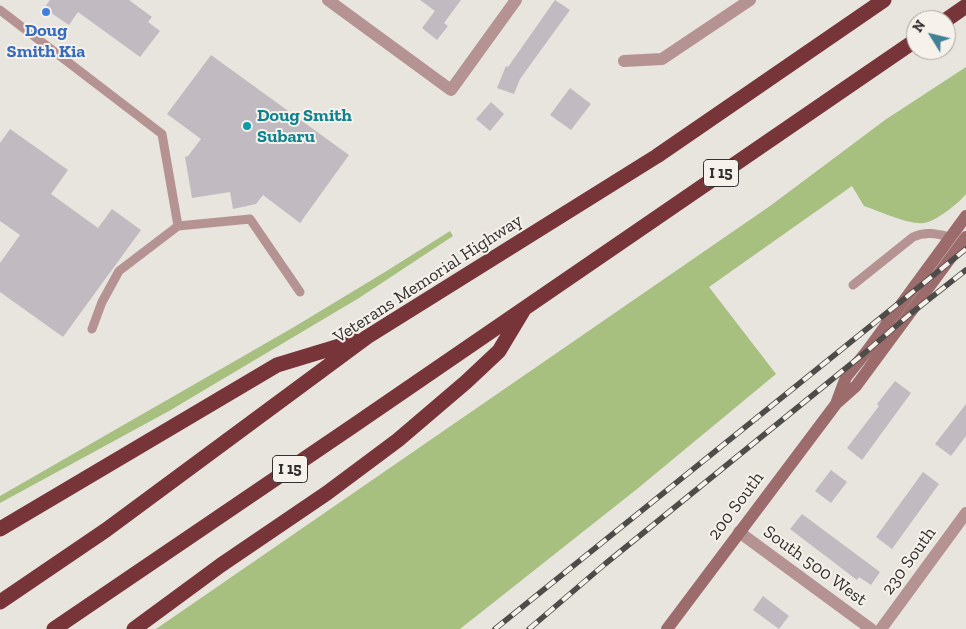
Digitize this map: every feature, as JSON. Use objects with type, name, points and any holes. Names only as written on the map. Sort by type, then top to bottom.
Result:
[{"type":"highway","name":"Veterans Memorial Highway","points":[[0,602],[106,530],[367,337],[657,156],[884,0]]},
{"type":"highway","name":"I 15","points":[[54,629],[906,47]]},
{"type":"highway","points":[[134,629],[221,565],[327,493],[398,440],[460,388],[499,351],[525,307]]},
{"type":"highway","points":[[0,529],[277,366],[367,337]]},
{"type":"street","points":[[328,0],[450,90],[516,0]]},
{"type":"street","points":[[624,61],[662,59],[750,0]]},
{"type":"street","name":"200 South","points":[[835,405],[846,377],[966,216]]},
{"type":"street","name":"200 South","points":[[667,629],[835,405],[856,386],[966,237]]},
{"type":"street","name":"230 South","points":[[881,629],[966,513]]},
{"type":"street","name":"South 500 West","points":[[738,532],[871,629]]},
{"type":"lane","points":[[0,10],[162,134],[178,226]]},
{"type":"lane","points":[[92,329],[102,302],[119,271],[178,226],[250,219],[300,292]]},
{"type":"lane","points":[[853,285],[913,237],[928,232],[950,237]]},
{"type":"green space","points":[[966,67],[966,194],[963,198],[946,212],[929,222],[918,223],[902,220],[864,206],[852,186],[709,287],[776,374],[637,489],[460,629],[156,629],[770,206],[885,120]]},
{"type":"green space","points":[[450,231],[453,236],[359,298],[169,411],[0,503],[0,496],[294,327]]},
{"type":"building","points":[[50,0],[129,0],[152,17],[148,22],[160,31],[140,57],[78,12],[69,25],[44,8]]},
{"type":"building","points":[[420,0],[461,0],[444,23],[448,26],[437,40],[422,28],[435,11]]},
{"type":"building","points":[[555,0],[570,10],[520,79],[514,94],[497,88],[506,66],[508,67]]},
{"type":"building","name":"Doug Smith Subaru","points":[[211,55],[349,155],[300,223],[263,195],[256,204],[233,209],[230,192],[192,198],[185,157],[188,156],[201,139],[167,114]]},
{"type":"building","points":[[570,88],[591,104],[571,130],[550,115]]},
{"type":"building","points":[[491,102],[504,114],[490,131],[476,119]]},
{"type":"building","points":[[10,129],[68,170],[51,194],[98,228],[112,209],[141,230],[63,337],[0,292],[0,263],[20,235],[0,221],[0,143]]},
{"type":"building","points":[[895,381],[911,393],[862,460],[847,448],[879,406],[877,404]]},
{"type":"building","points":[[966,404],[966,436],[951,456],[935,444]]},
{"type":"building","points":[[831,470],[847,482],[831,503],[815,491]]},
{"type":"building","points":[[923,472],[939,484],[892,549],[876,537]]},
{"type":"building","points":[[802,514],[880,572],[871,585],[859,577],[857,580],[790,529]]},
{"type":"building","points":[[763,596],[789,616],[779,629],[753,610]]},
{"type":"railway","points":[[495,629],[966,249]]},
{"type":"railway","points":[[529,629],[605,564],[966,270]]},
{"type":"place","name":"Doug Smith Kia","points":[[46,12]]},
{"type":"place","name":"Doug Smith Subaru","points":[[247,126]]}]
